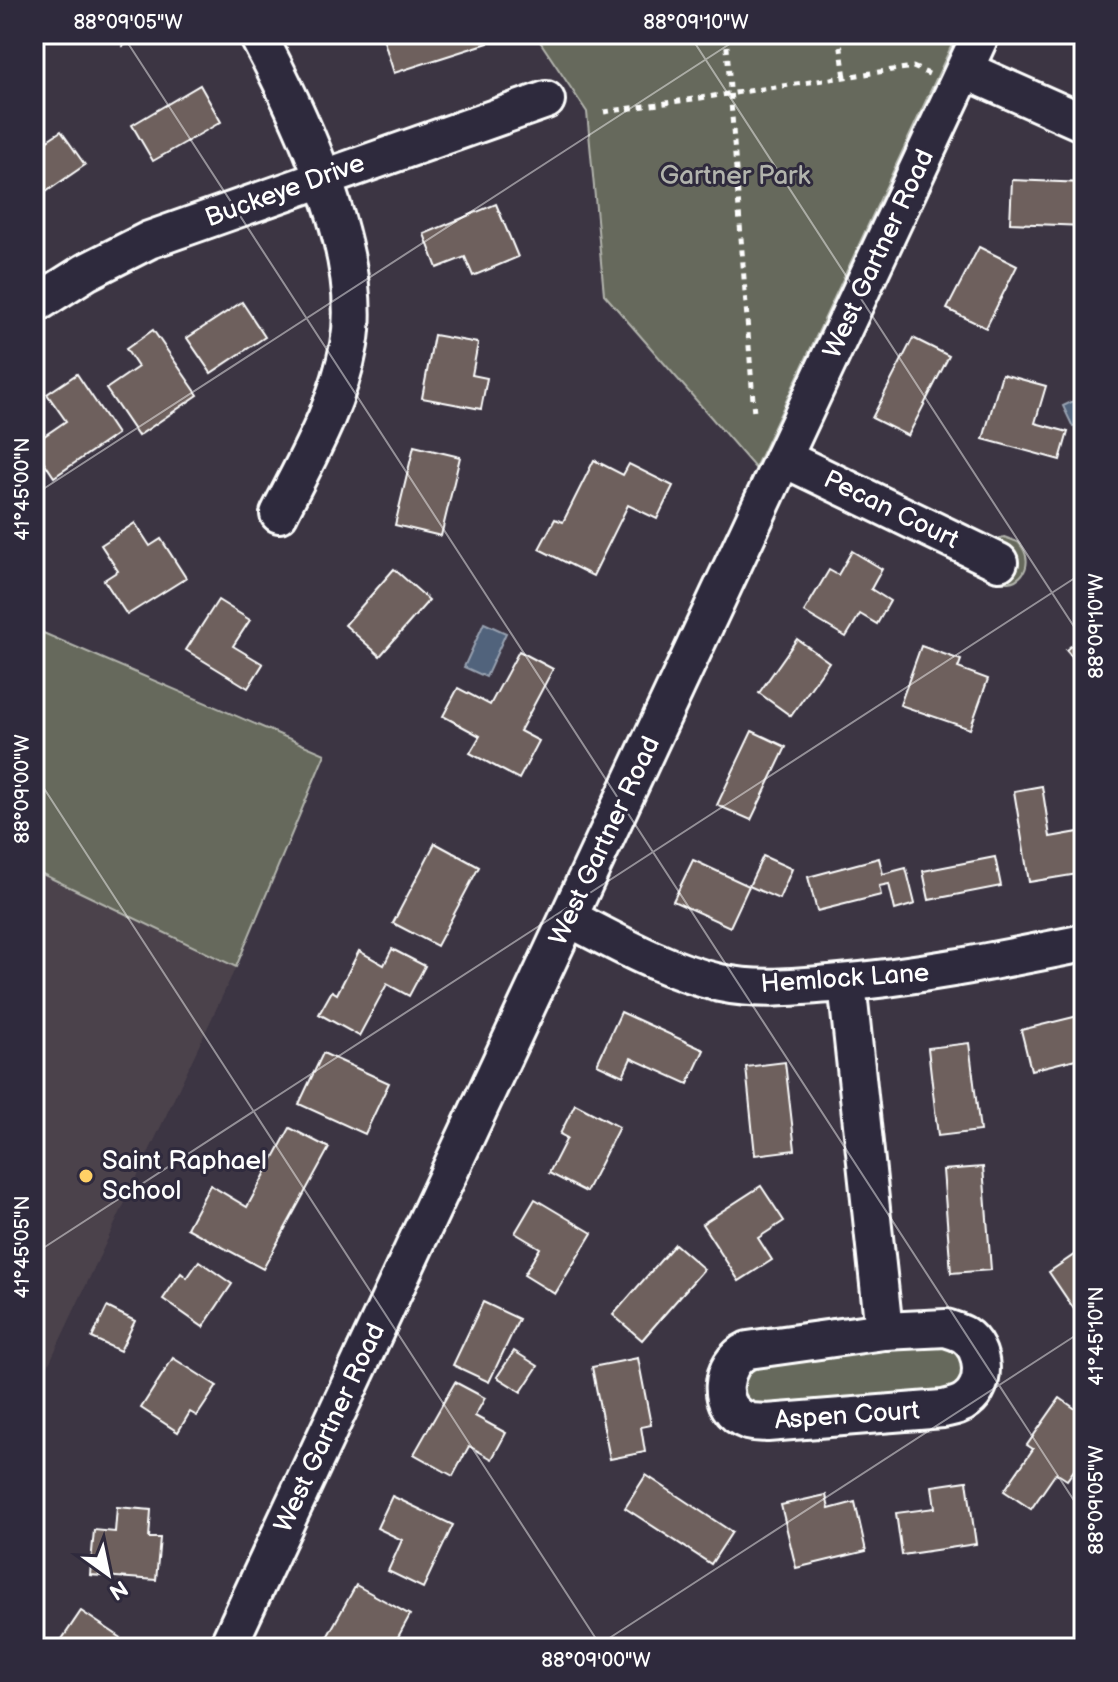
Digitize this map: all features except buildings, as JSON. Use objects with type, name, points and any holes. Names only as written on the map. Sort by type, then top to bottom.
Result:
[{"type":"street","points":[[257,34],[289,95],[322,177],[345,255],[352,304],[352,327],[338,389],[279,514]]},
{"type":"street","name":"West Gartner Road","points":[[227,1648],[783,458],[951,74],[981,34]]},
{"type":"street","points":[[951,74],[1084,123]]},
{"type":"street","name":"Buckeye Drive","points":[[34,305],[86,272],[149,240],[546,100]]},
{"type":"street","name":"Pecan Court","points":[[783,458],[999,562]]},
{"type":"street","name":"Hemlock Lane","points":[[569,918],[685,973],[722,983],[768,989],[953,970],[1084,943]]},
{"type":"street","points":[[847,983],[884,1331]]},
{"type":"street","name":"Aspen Court","points":[[946,1328],[964,1335],[975,1346],[981,1362],[980,1380],[974,1393],[966,1401],[943,1409],[767,1423],[748,1421],[735,1413],[727,1402],[725,1378],[730,1365],[748,1350],[884,1331],[946,1328]]},
{"type":"path","points":[[726,34],[733,94],[754,414]]},
{"type":"path","points":[[839,34],[845,78]]},
{"type":"path","points":[[604,112],[913,67],[951,74]]},
{"type":"shaded area","name":"Saint Raphael School","points":[[34,629],[325,754],[236,967],[38,1387],[34,1385]]},
{"type":"green space","name":"Gartner Park","points":[[535,34],[957,34],[755,468],[604,294],[587,112]]},
{"type":"green space","points":[[1004,537],[1018,542],[1027,560],[1022,574],[1008,582],[990,577],[993,540]]},
{"type":"green space","points":[[34,629],[325,754],[236,967],[34,870]]},
{"type":"green space","points":[[947,1340],[970,1355],[959,1389],[764,1410],[745,1400],[740,1379],[749,1365]]},
{"type":"water","points":[[1084,396],[1084,422],[1073,427],[1063,406]]},
{"type":"water","points":[[484,623],[506,633],[486,677],[464,667]]},
{"type":"place","name":"Saint Raphael School","points":[[86,1176]]}]
